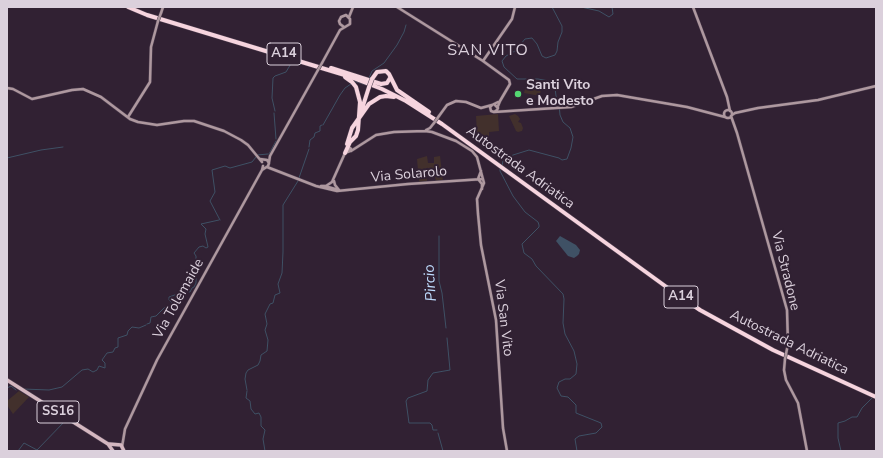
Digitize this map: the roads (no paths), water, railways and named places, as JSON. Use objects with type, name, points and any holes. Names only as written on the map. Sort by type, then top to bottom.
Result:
[{"type":"highway","name":"Autostrada Adriatica","points":[[128,7],[147,15],[366,82],[406,101],[486,155]]},
{"type":"highway","name":"Autostrada Adriatica","points":[[135,7],[207,31],[322,65],[380,86],[401,96],[429,112],[510,173],[700,310],[773,350],[876,395]]},
{"type":"highway","points":[[307,64],[341,76],[353,83],[359,96],[358,130],[351,149],[345,153]]},
{"type":"highway","points":[[322,65],[381,84],[387,83],[390,77]]},
{"type":"highway","points":[[359,118],[372,79],[376,73],[381,70],[387,72],[398,92],[429,112]]},
{"type":"highway","points":[[345,153],[352,128],[369,104],[380,97],[390,96],[406,101]]},
{"type":"main road","name":"SS16","points":[[7,380],[108,444],[121,447]]},
{"type":"main road","name":"SS16","points":[[108,444],[112,450],[121,447]]},
{"type":"street","points":[[128,118],[150,82],[151,48],[163,7]]},
{"type":"street","name":"Via Tolemaide","points":[[340,30],[341,17],[346,16],[353,7]]},
{"type":"street","points":[[397,7],[505,76],[510,84],[500,101],[497,110],[494,112]]},
{"type":"street","points":[[483,61],[512,19],[515,7]]},
{"type":"street","points":[[693,7],[729,106],[728,114]]},
{"type":"street","name":"Via Tolemaide","points":[[121,447],[126,425],[157,360],[322,65],[340,30],[350,24],[350,12]]},
{"type":"street","points":[[340,24],[344,27]]},
{"type":"street","points":[[494,112],[573,107],[602,96],[617,95],[680,106],[720,115],[818,100],[876,86]]},
{"type":"street","points":[[7,88],[13,89],[32,99],[72,90],[86,89],[101,97],[128,118],[138,122],[153,125],[190,120],[194,121],[224,131],[241,140],[248,145],[251,150],[266,164],[277,171],[313,185],[331,189]]},
{"type":"street","points":[[351,149],[379,134],[425,131],[432,127],[447,105],[456,101],[466,102],[481,108],[493,105],[498,107],[500,110],[505,111]]},
{"type":"street","points":[[490,108],[500,101]]},
{"type":"street","points":[[485,107],[490,108],[494,112]]},
{"type":"street","name":"Via Stradone","points":[[728,114],[737,133],[787,310],[788,344],[785,359],[785,376],[798,403],[807,451]]},
{"type":"street","points":[[432,127],[434,133]]},
{"type":"street","name":"Via San Vito","points":[[425,131],[456,141],[474,153],[478,160],[483,178],[484,185],[478,197],[477,209],[481,245],[496,320],[503,428],[507,451]]},
{"type":"street","points":[[331,189],[345,153]]},
{"type":"street","points":[[481,171],[479,179],[482,184],[482,189]]},
{"type":"street","name":"Via Solarolo","points":[[331,189],[345,191],[483,178]]},
{"type":"street","points":[[323,186],[333,182]]},
{"type":"street","points":[[333,182],[340,190]]},
{"type":"street","points":[[313,185],[331,189]]},
{"type":"street","name":"Via Solarolo","points":[[331,189],[345,191]]},
{"type":"water","points":[[560,236],[576,245],[580,250],[577,256],[574,258],[568,256],[556,241]]},
{"type":"waterway","points":[[502,166],[503,161],[513,155],[529,150],[562,160],[567,159],[571,148],[573,137],[570,128],[563,122],[560,115],[555,88],[549,81],[538,79],[517,79],[504,67],[502,61],[506,56],[515,51],[525,39],[532,38],[537,44],[542,56],[546,58],[555,55],[562,32],[562,26],[552,7]]},
{"type":"waterway","points":[[581,7],[599,11],[609,17],[613,14],[612,7]]},
{"type":"waterway","points":[[369,78],[372,71],[384,63],[397,45],[406,25]]},
{"type":"waterway","points":[[275,111],[272,98],[273,78],[286,72],[292,62]]},
{"type":"waterway","points":[[354,81],[366,85]]},
{"type":"waterway","points":[[323,125],[340,95],[345,88],[351,84]]},
{"type":"waterway","points":[[274,113],[276,139]]},
{"type":"waterway","points":[[309,147],[310,140],[314,137],[315,133],[320,131],[320,126],[322,125]]},
{"type":"waterway","points":[[269,154],[276,141]]},
{"type":"waterway","points":[[7,158],[41,150],[63,147]]},
{"type":"waterway","points":[[299,178],[309,149]]},
{"type":"waterway","points":[[257,155],[268,154]]},
{"type":"waterway","points":[[220,220],[210,201],[215,192],[212,170],[225,166],[230,168],[252,162],[256,157]]},
{"type":"waterway","points":[[500,169],[513,196],[525,212],[538,222],[539,225],[539,227],[522,244],[524,253],[532,259],[536,266],[563,294],[563,323],[565,334],[574,351],[577,364],[576,374],[570,379],[565,379],[559,382],[557,388],[561,396],[568,397],[576,405],[576,413],[601,423],[602,427],[596,433],[579,436],[575,439],[577,451]]},
{"type":"waterway","points":[[247,390],[245,379],[246,373],[248,370],[258,365],[261,355],[267,351],[268,340],[265,330],[267,324],[265,314],[270,304],[273,303],[275,295],[280,293],[278,284],[282,273],[283,205],[298,181]]},
{"type":"waterway","points":[[147,324],[150,323],[151,317],[156,316],[165,307],[172,308],[172,303],[169,300],[169,297],[186,291],[190,292],[194,287],[196,283],[196,256],[194,253],[199,247],[208,247],[205,234],[206,229],[201,224],[219,220]]},
{"type":"waterway","name":"Pircio","points":[[439,236],[439,281],[446,328]]},
{"type":"waterway","points":[[23,389],[49,390],[62,387],[82,370],[88,369],[93,372],[97,370],[99,366],[105,368],[105,363],[102,360],[107,353],[113,352],[115,348],[118,347],[118,338],[127,335],[128,331],[132,327],[139,328],[146,325]]},
{"type":"waterway","name":"Pircio","points":[[437,430],[433,430],[430,423],[409,423],[406,401],[408,398],[427,391],[428,380],[433,373],[450,370],[447,338]]},
{"type":"waterway","points":[[7,388],[11,386],[16,390]]},
{"type":"waterway","points":[[247,391],[246,398],[250,401],[251,409],[255,414],[259,413],[261,417],[261,426],[265,430],[263,439],[265,451]]},
{"type":"waterway","points":[[841,451],[838,438],[838,423],[852,417],[857,417],[862,408],[872,398]]},
{"type":"waterway","points":[[18,451],[24,443],[37,450],[66,420]]},
{"type":"waterway","name":"Pircio","points":[[438,433],[443,451]]},
{"type":"place","name":"Santi Vito e Modesto","points":[[518,94]]},
{"type":"district","name":"SAN VITO","points":[[488,51]]}]
